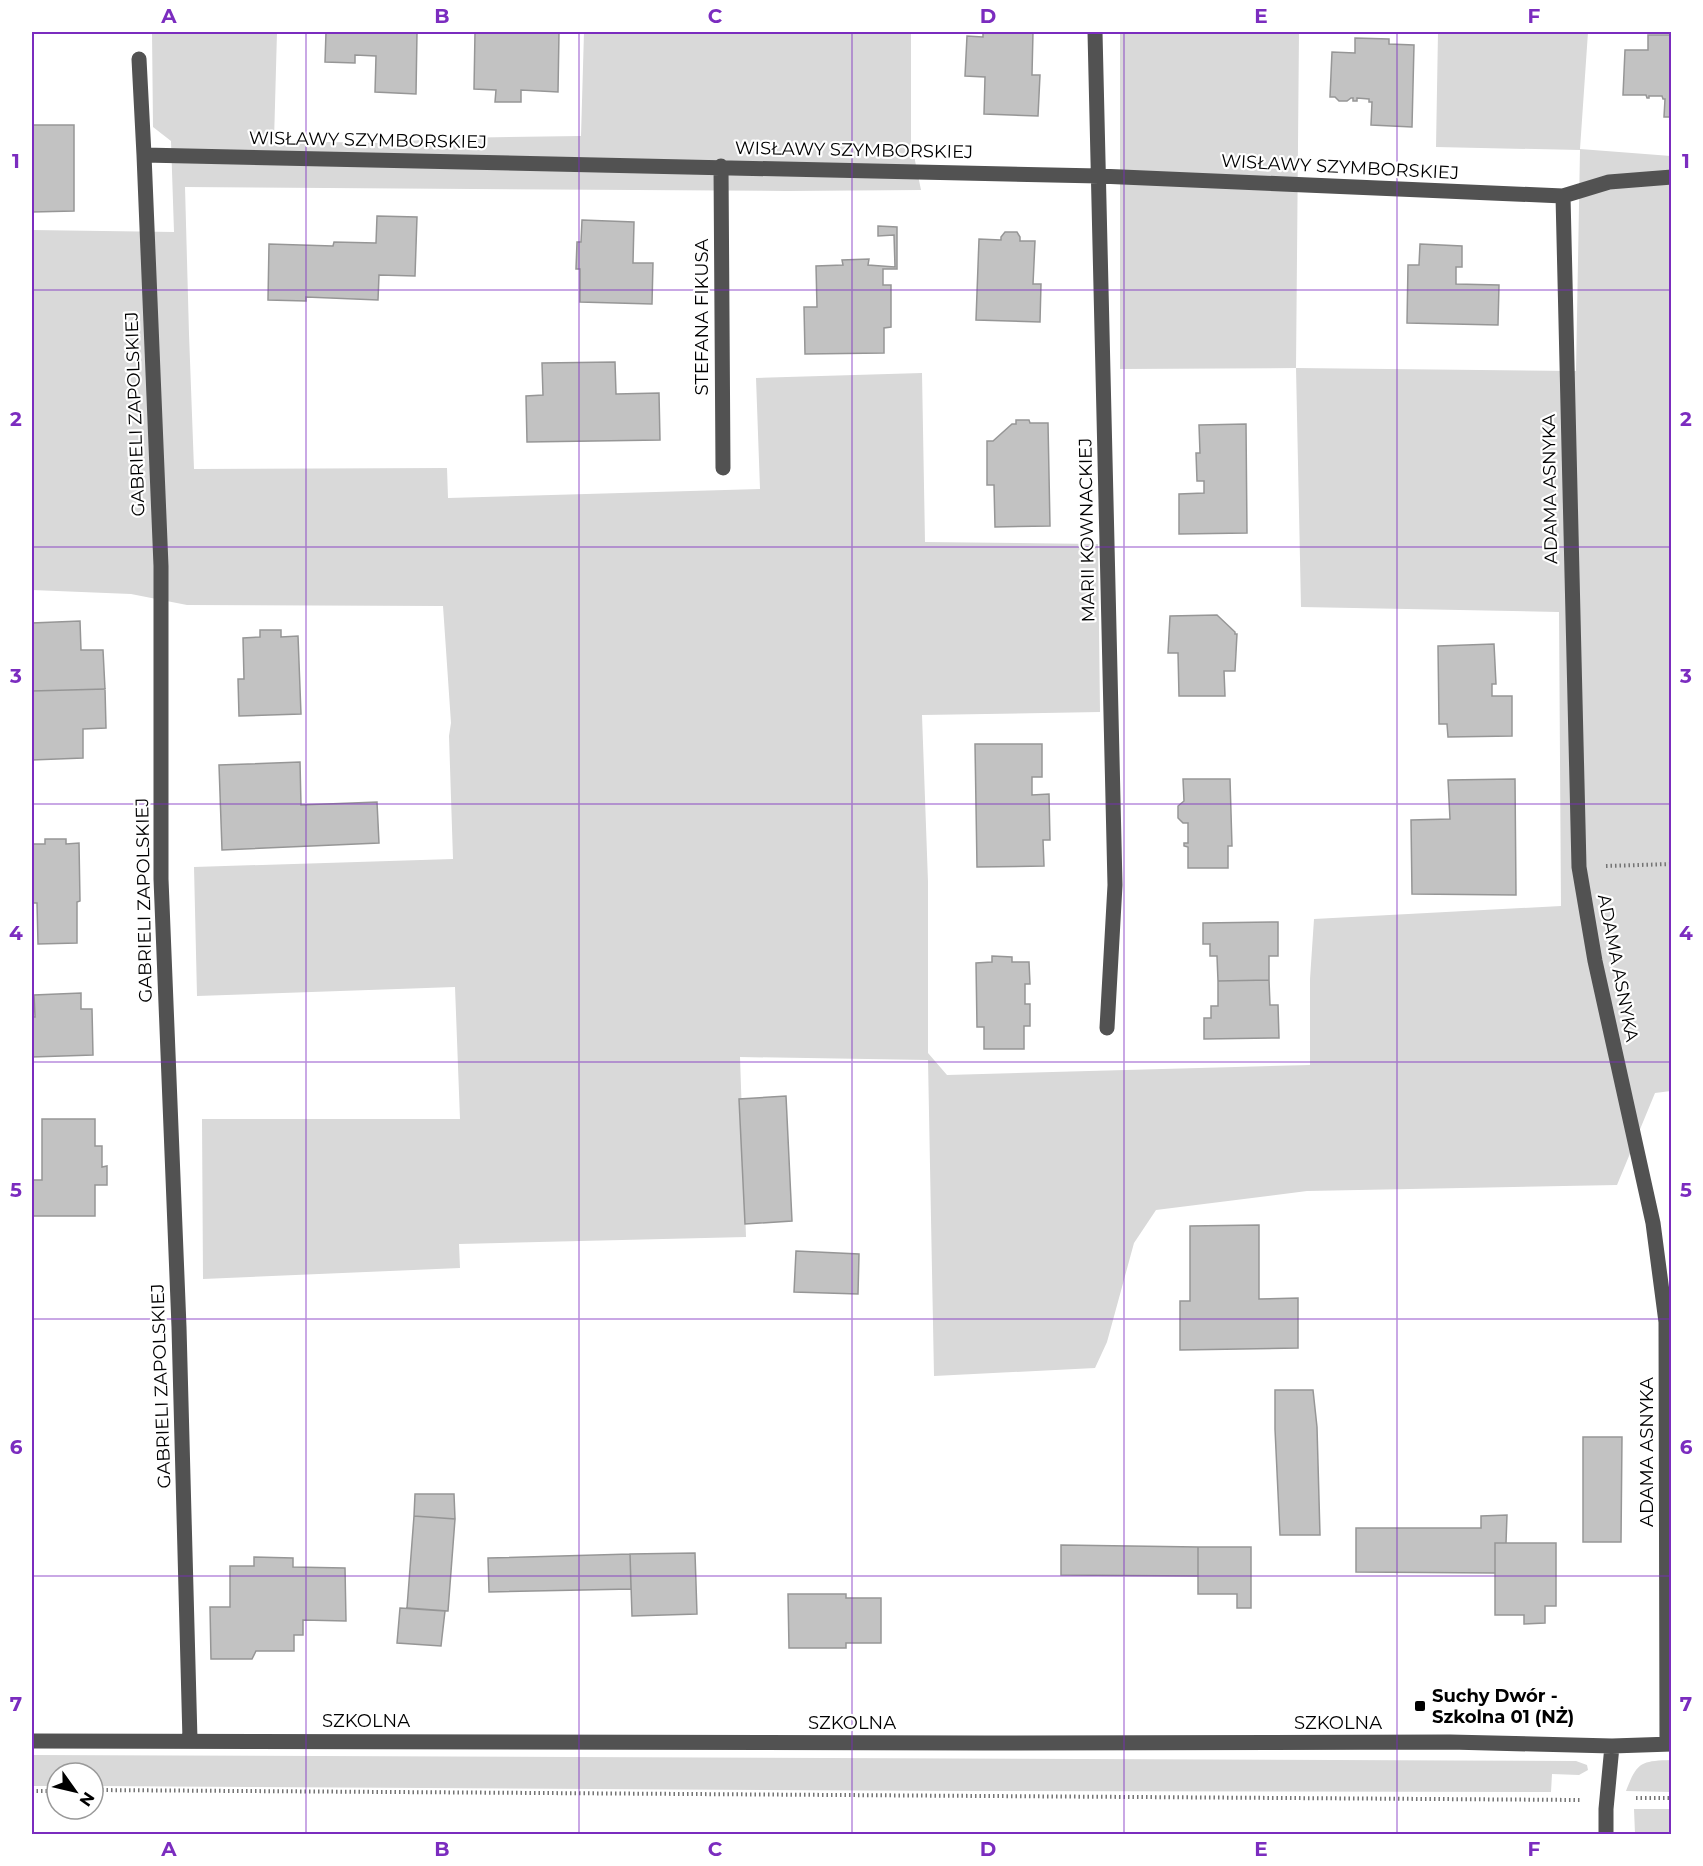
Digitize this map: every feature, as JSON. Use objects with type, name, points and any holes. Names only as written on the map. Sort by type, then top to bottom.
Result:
[{"type":"street","name":"MARII KOWNACKIEJ","points":[[1095,32],[1115,885],[1107,1028]]},
{"type":"street","name":"GABRIELI ZAPOLSKIEJ","points":[[139,59],[161,566],[161,879],[180,1327],[190,1740]]},
{"type":"street","name":"WISŁAWY SZYMBORSKIEJ","points":[[144,155],[1099,176],[1563,196],[1609,182],[1671,177]]},
{"type":"street","name":"STEFANA FIKUSA","points":[[721,166],[723,468]]},
{"type":"street","name":"ADAMA ASNYKA","points":[[1563,196],[1579,867],[1595,961],[1653,1223],[1666,1322],[1669,1744]]},
{"type":"street","name":"SZKOLNA","points":[[32,1741],[1450,1742],[1612,1746],[1669,1744]]},
{"type":"street","points":[[1606,1834],[1606,1798],[1612,1746]]},
{"type":"path","points":[[1579,867],[1671,864]]},
{"type":"path","points":[[105,1790],[1566,1800],[1671,1798]]},
{"type":"shaded area","points":[[152,32],[277,32],[274,141],[381,143],[450,138],[581,136],[584,32],[911,32],[911,141],[921,190],[185,187],[189,334],[194,469],[447,468],[448,498],[760,489],[756,378],[922,373],[925,542],[1098,544],[1100,712],[922,715],[928,882],[928,1053],[947,1075],[1310,1065],[1310,979],[1314,919],[1561,906],[1559,612],[1301,607],[1296,368],[1576,371],[1580,150],[1436,147],[1438,32],[1588,32],[1580,149],[1671,156],[1671,1091],[1655,1093],[1617,1185],[1307,1191],[1156,1210],[1134,1243],[1107,1342],[1095,1368],[934,1376],[928,1060],[740,1057],[746,1237],[459,1244],[460,1268],[203,1279],[202,1119],[460,1119],[455,987],[197,996],[194,867],[453,859],[449,736],[451,723],[443,606],[187,605],[131,594],[32,590],[32,230],[174,232],[171,141],[153,127]]},
{"type":"shaded area","points":[[1120,32],[1299,32],[1296,368],[1120,369]]},
{"type":"shaded area","points":[[32,1755],[1576,1761],[1587,1765],[1588,1770],[1579,1775],[1552,1774],[1551,1792],[105,1786],[105,1761],[45,1761],[45,1786],[32,1786]]},
{"type":"shaded area","points":[[1671,1760],[1671,1792],[1626,1791],[1633,1774],[1641,1765],[1653,1761]]},
{"type":"shaded area","points":[[1634,1809],[1671,1809],[1671,1834],[1635,1834]]},
{"type":"building","points":[[326,32],[417,32],[416,94],[375,92],[376,56],[355,55],[355,63],[325,62]]},
{"type":"building","points":[[475,32],[559,32],[558,92],[521,90],[521,102],[495,102],[496,90],[474,89]]},
{"type":"building","points":[[983,32],[1033,32],[1032,75],[1040,75],[1038,116],[984,114],[985,77],[965,76],[967,36],[983,37]]},
{"type":"building","points":[[1648,35],[1672,35],[1672,117],[1664,117],[1665,99],[1662,96],[1647,98],[1646,95],[1623,95],[1625,50],[1648,50]]},
{"type":"building","points":[[1355,38],[1389,39],[1389,44],[1414,45],[1412,127],[1371,125],[1372,102],[1369,102],[1369,99],[1357,98],[1357,101],[1353,101],[1351,98],[1347,101],[1339,101],[1335,97],[1330,97],[1332,52],[1355,53]]},
{"type":"building","points":[[32,125],[74,125],[74,211],[32,212]]},
{"type":"building","points":[[377,216],[417,217],[415,276],[379,275],[378,300],[306,297],[306,301],[268,300],[269,244],[333,246],[334,242],[376,243]]},
{"type":"building","points":[[582,220],[634,222],[633,263],[653,263],[652,304],[580,302],[580,269],[576,269],[577,242],[581,242]]},
{"type":"building","points":[[878,226],[897,227],[897,269],[883,269],[883,285],[891,285],[891,327],[884,328],[884,353],[805,354],[804,307],[817,307],[816,266],[843,265],[842,260],[869,259],[868,265],[895,267],[894,235],[878,236]]},
{"type":"building","points":[[1005,232],[1017,232],[1020,241],[1035,241],[1033,284],[1041,284],[1040,322],[976,320],[979,239],[1001,240]]},
{"type":"building","points":[[1420,244],[1462,246],[1462,267],[1456,267],[1456,284],[1499,285],[1498,325],[1407,323],[1408,265],[1419,265]]},
{"type":"building","points":[[615,362],[616,394],[659,393],[660,440],[527,442],[526,396],[543,395],[542,363]]},
{"type":"building","points":[[1016,420],[1048,423],[1050,526],[995,527],[994,485],[987,485],[987,441],[993,441],[1012,424],[1016,424]]},
{"type":"building","points":[[1246,424],[1247,533],[1179,534],[1179,494],[1204,493],[1204,481],[1197,481],[1196,453],[1200,453],[1199,425]]},
{"type":"building","points":[[1217,615],[1237,634],[1235,671],[1224,671],[1225,696],[1179,696],[1178,653],[1168,653],[1170,616]]},
{"type":"building","points":[[80,621],[81,650],[103,650],[105,689],[32,691],[32,623]]},
{"type":"building","points":[[260,630],[281,630],[281,637],[298,636],[301,714],[239,716],[238,679],[244,679],[243,638],[260,637]]},
{"type":"building","points":[[1494,644],[1496,684],[1492,684],[1492,696],[1512,696],[1512,736],[1448,737],[1447,724],[1439,724],[1438,646]]},
{"type":"building","points":[[105,689],[106,728],[83,729],[83,758],[32,760],[32,691]]},
{"type":"building","points":[[975,744],[1042,744],[1042,777],[1032,777],[1032,795],[1049,794],[1050,840],[1043,840],[1044,866],[977,867]]},
{"type":"building","points":[[300,762],[301,805],[377,802],[379,843],[222,850],[219,765]]},
{"type":"building","points":[[1183,779],[1230,779],[1232,846],[1228,846],[1228,868],[1188,868],[1188,847],[1184,846],[1184,843],[1188,843],[1188,823],[1183,823],[1178,818],[1178,806],[1184,801]]},
{"type":"building","points":[[1515,779],[1516,895],[1412,894],[1411,820],[1450,819],[1448,780]]},
{"type":"building","points":[[45,839],[66,839],[66,844],[79,843],[80,901],[77,902],[77,943],[38,944],[37,903],[33,903],[32,844],[45,844]]},
{"type":"building","points":[[1278,922],[1278,956],[1269,956],[1269,980],[1218,981],[1217,956],[1210,956],[1210,944],[1203,944],[1203,923]]},
{"type":"building","points":[[992,956],[1012,957],[1012,962],[1029,962],[1030,984],[1025,984],[1025,1004],[1030,1004],[1030,1026],[1024,1026],[1024,1049],[984,1049],[984,1027],[977,1027],[976,963],[992,962]]},
{"type":"building","points":[[1269,980],[1270,1005],[1278,1005],[1279,1038],[1204,1039],[1204,1018],[1211,1018],[1211,1006],[1218,1006],[1218,981]]},
{"type":"building","points":[[81,993],[81,1009],[92,1009],[93,1055],[32,1057],[34,995]]},
{"type":"building","points":[[786,1096],[792,1221],[745,1224],[739,1099]]},
{"type":"building","points":[[42,1119],[95,1119],[95,1146],[102,1146],[102,1167],[107,1166],[107,1185],[95,1185],[95,1216],[32,1216],[32,1180],[42,1180]]},
{"type":"building","points":[[1259,1225],[1259,1299],[1298,1298],[1298,1348],[1180,1350],[1180,1301],[1190,1301],[1190,1226]]},
{"type":"building","points":[[796,1251],[859,1254],[858,1294],[794,1292]]},
{"type":"building","points":[[1275,1390],[1313,1390],[1317,1427],[1320,1535],[1280,1535]]},
{"type":"building","points":[[1583,1437],[1622,1437],[1621,1542],[1583,1542]]},
{"type":"building","points":[[415,1494],[454,1494],[455,1519],[414,1516]]},
{"type":"building","points":[[1507,1515],[1506,1543],[1495,1543],[1495,1573],[1356,1572],[1356,1528],[1481,1528],[1481,1516]]},
{"type":"building","points":[[414,1516],[455,1519],[448,1611],[407,1608]]},
{"type":"building","points":[[1495,1543],[1556,1543],[1556,1606],[1545,1606],[1545,1623],[1524,1624],[1524,1615],[1495,1615]]},
{"type":"building","points":[[1061,1545],[1198,1547],[1198,1576],[1061,1575]]},
{"type":"building","points":[[1198,1547],[1251,1547],[1251,1608],[1237,1608],[1237,1594],[1198,1594]]},
{"type":"building","points":[[695,1553],[697,1614],[632,1616],[630,1554]]},
{"type":"building","points":[[630,1554],[631,1589],[489,1592],[488,1558]]},
{"type":"building","points":[[254,1557],[293,1558],[293,1567],[345,1568],[346,1621],[303,1620],[303,1635],[294,1635],[294,1651],[256,1651],[252,1659],[211,1659],[210,1607],[230,1607],[230,1566],[254,1566]]},
{"type":"building","points":[[788,1594],[846,1594],[846,1598],[881,1598],[881,1643],[846,1643],[846,1648],[789,1648]]},
{"type":"building","points":[[400,1608],[445,1611],[441,1646],[397,1643]]},
{"type":"place","name":"Suchy Dwór - Szkolna 01 (NŻ)","points":[[1420,1706]]}]
